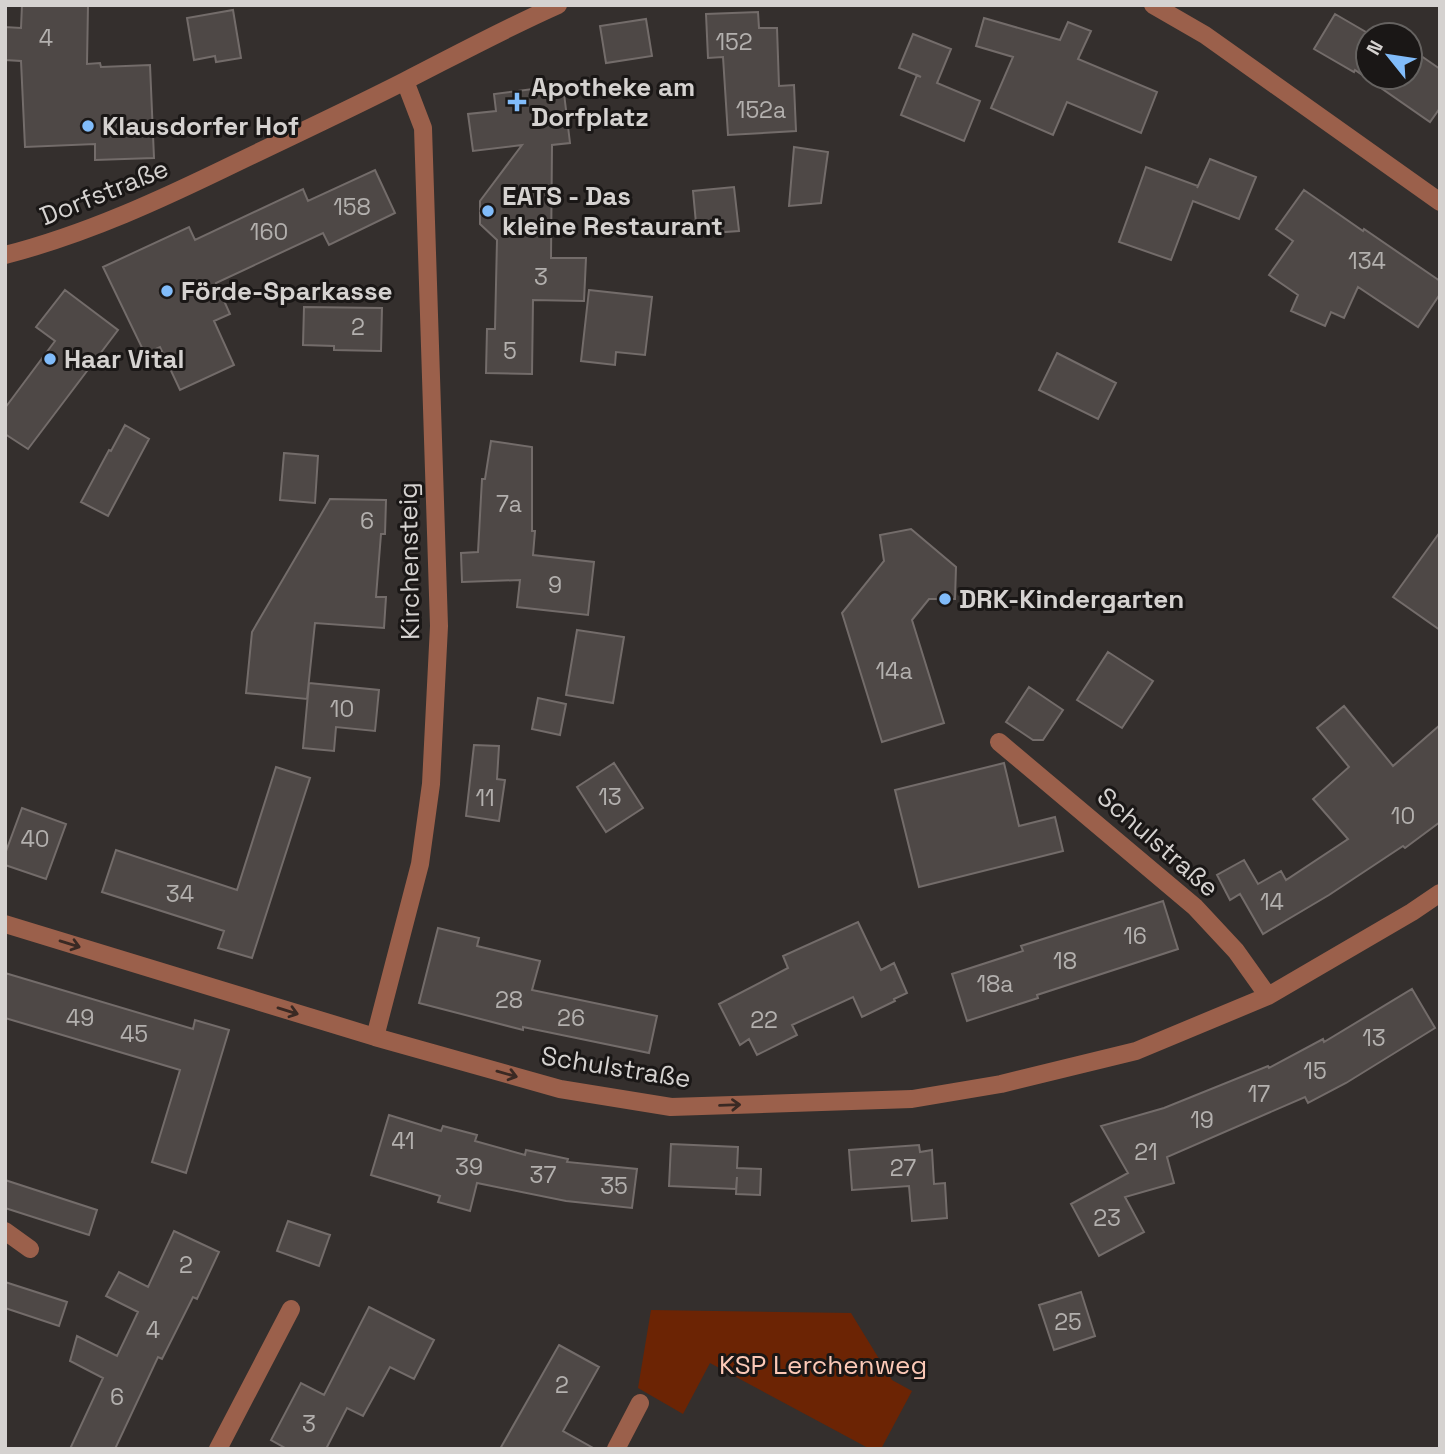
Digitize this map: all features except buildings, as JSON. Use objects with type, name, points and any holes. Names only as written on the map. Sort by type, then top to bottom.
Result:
[{"type":"street","name":"Dorfstraße","points":[[5,255],[122,216],[181,190],[405,81],[498,31],[558,5]]},
{"type":"street","points":[[1153,5],[1205,35],[1440,202]]},
{"type":"street","name":"Kirchensteig","points":[[375,1037],[420,864],[431,784],[439,626],[423,128],[405,81]]},
{"type":"street","name":"Schulstraße","points":[[999,742],[1195,907],[1236,951],[1268,996]]},
{"type":"street","name":"Schulstraße","points":[[5,924],[375,1037],[560,1089],[670,1107],[912,1099],[1001,1084],[1136,1051],[1268,996],[1440,893]]},
{"type":"street","points":[[5,1231],[30,1249]]},
{"type":"street","points":[[218,1449],[291,1309]]},
{"type":"street","points":[[616,1449],[640,1404]]},
{"type":"green space","name":"KSP Lerchenweg","points":[[651,1310],[851,1313],[892,1380],[912,1391],[881,1449],[870,1449],[710,1363],[683,1414],[638,1388]]},
{"type":"place","name":"Apotheke am Dorfplatz","points":[[517,102]]},
{"type":"place","name":"Klausdorfer Hof","points":[[88,126]]},
{"type":"place","name":"EATS - Das kleine Restaurant","points":[[488,211]]},
{"type":"place","name":"Förde-Sparkasse","points":[[167,291]]},
{"type":"place","name":"Haar Vital","points":[[50,359]]},
{"type":"place","name":"DRK-Kindergarten","points":[[945,599]]}]
